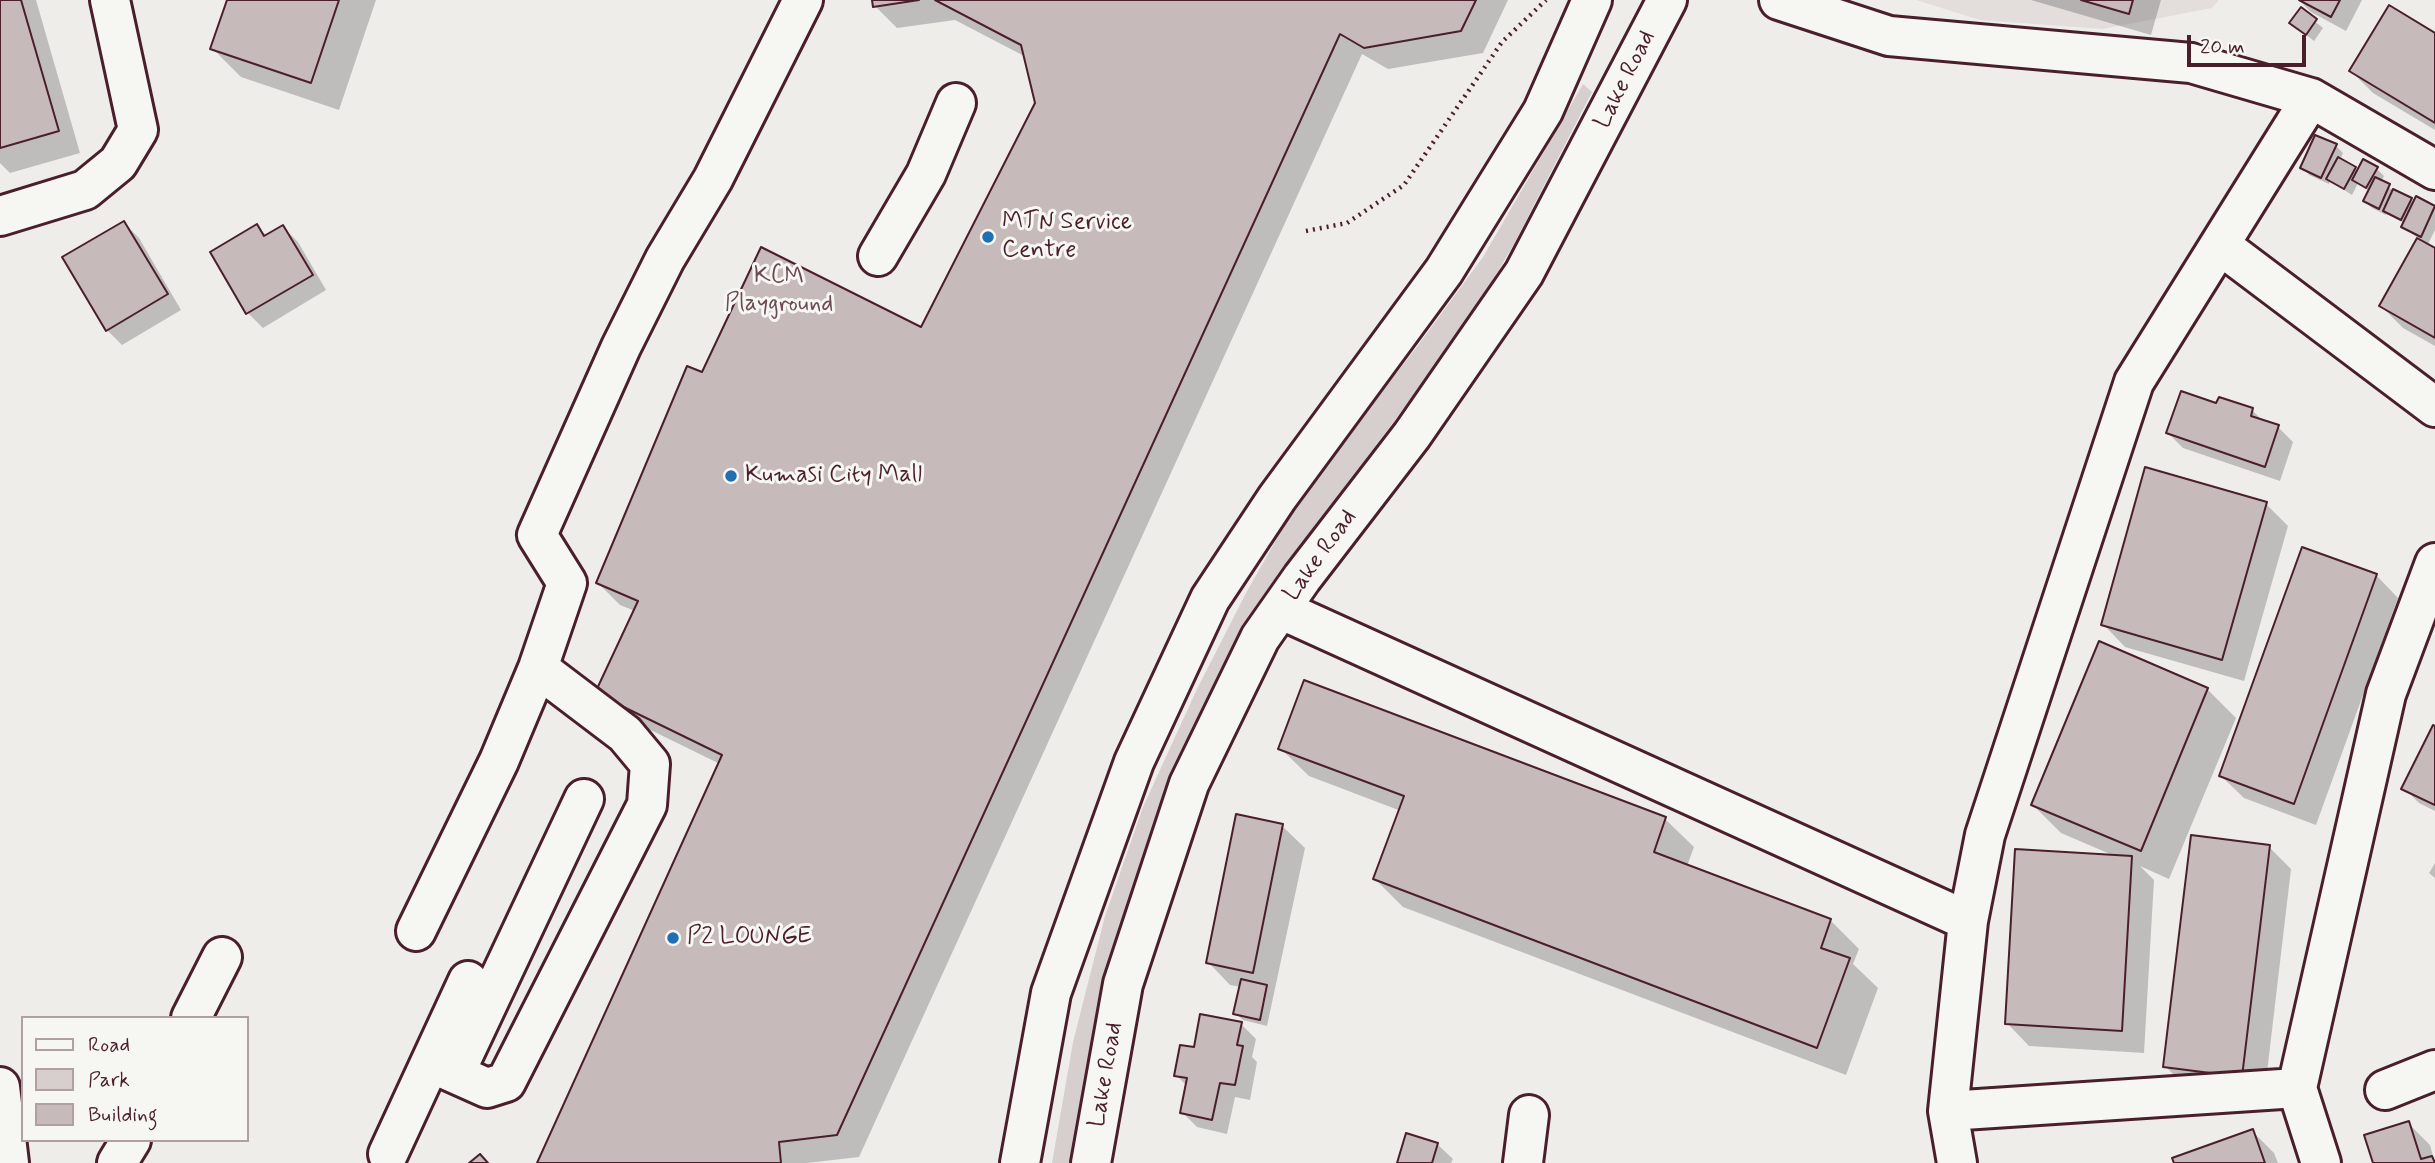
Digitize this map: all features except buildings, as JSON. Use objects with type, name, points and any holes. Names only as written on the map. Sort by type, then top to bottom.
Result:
[{"type":"main road","points":[[0,216],[85,190],[118,163],[138,130],[110,0]]},
{"type":"main road","points":[[416,932],[499,761],[538,668],[568,583],[537,535],[621,347],[665,259],[713,179],[803,0]]},
{"type":"main road","points":[[1020,1163],[1051,993],[1134,762],[1210,599],[1277,498],[1444,271],[1542,111],[1592,0]]},
{"type":"main road","name":"Lake Road","points":[[1091,1163],[1123,984],[1189,785],[1260,638],[1302,578],[1412,435],[1524,272],[1667,0]]},
{"type":"main road","points":[[1779,0],[1889,36],[2191,62],[2311,98],[2434,167]]},
{"type":"main road","points":[[1956,1163],[1948,1111],[1968,921],[1985,835],[2134,382],[2311,98]]},
{"type":"main road","points":[[878,256],[926,174],[956,103]]},
{"type":"main road","points":[[2220,245],[2435,407]]},
{"type":"main road","points":[[2321,1163],[2297,1088],[2386,694],[2435,563]]},
{"type":"main road","points":[[1282,610],[1968,921]]},
{"type":"main road","points":[[443,1068],[487,1088],[506,1082],[647,806],[650,764],[625,734],[538,668]]},
{"type":"main road","points":[[388,1154],[443,1068],[584,799]]},
{"type":"main road","points":[[192,1016],[222,957]]},
{"type":"main road","points":[[443,1068],[468,981]]},
{"type":"main road","points":[[2385,1090],[2435,1070]]},
{"type":"main road","points":[[0,1087],[9,1163]]},
{"type":"main road","points":[[1948,1111],[2297,1088]]},
{"type":"main road","points":[[1523,1163],[1529,1115]]},
{"type":"main road","points":[[117,1163],[130,1142]]},
{"type":"path","points":[[1306,231],[1347,223],[1404,185],[1502,42],[1546,0]]},
{"type":"shaded area","points":[[1916,0],[2219,0],[2212,8],[2103,29],[1980,20]]},
{"type":"green space","points":[[1583,84],[1592,92],[1514,244],[1465,327],[1285,566],[1227,663],[1153,831],[1115,945],[1088,1067],[1075,1163],[1052,1163],[1073,1042],[1105,916],[1143,807],[1197,689],[1246,593],[1301,496],[1483,257]]},
{"type":"place","name":"MTN Service Centre","points":[[988,237]]},
{"type":"place","name":"Kumasi City Mall","points":[[731,476]]},
{"type":"place","name":"P2 LOUNGE","points":[[673,938]]},
{"type":"park label","name":"KCM Playground","points":[[779,291]]}]
